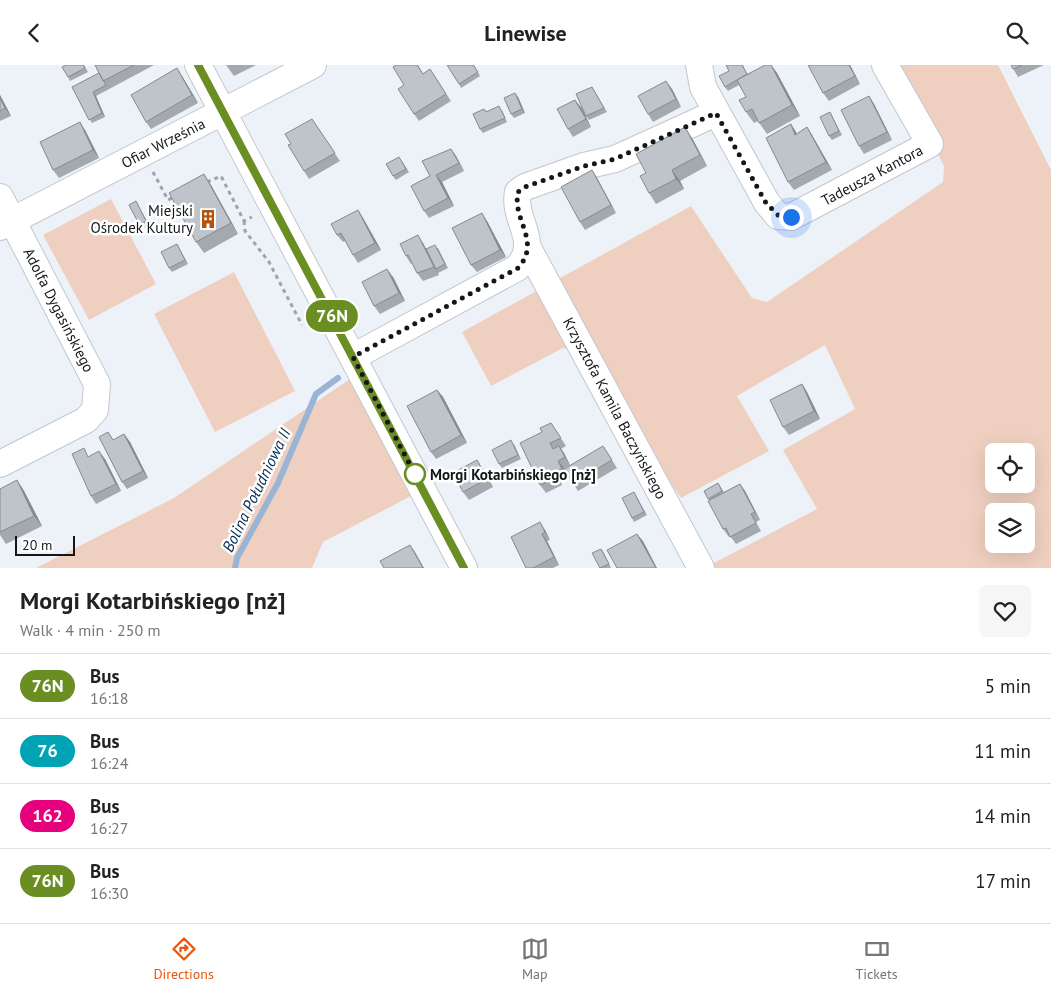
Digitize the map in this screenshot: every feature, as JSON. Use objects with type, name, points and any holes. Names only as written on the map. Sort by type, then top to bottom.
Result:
[{"type":"street","points":[[198,65],[464,568]]},
{"type":"street","name":"Ofiar Września","points":[[6,224],[313,65]]},
{"type":"street","name":"Tadeusza Kantora","points":[[699,65],[703,87],[766,203],[778,215],[791,217],[930,144],[885,65]]},
{"type":"street","name":"Krzysztofa Kamila Baczyńskiego","points":[[701,568],[528,248],[516,203],[518,192],[525,187],[584,166],[615,159],[716,113]]},
{"type":"street","points":[[0,197],[6,224]]},
{"type":"street","name":"Adolfa Dygasińskiego","points":[[0,464],[86,421],[95,410],[97,384],[6,224]]},
{"type":"street","points":[[353,357],[518,268],[525,259],[528,248]]},
{"type":"path","points":[[143,152],[168,200],[176,196]]},
{"type":"path","points":[[203,184],[221,176],[244,221],[245,231],[269,262],[302,325]]},
{"type":"path","points":[[244,221],[273,207]]},
{"type":"shaded area","points":[[891,65],[998,65],[1051,170],[1051,568],[714,568],[712,564],[817,509],[783,450],[855,409],[825,345],[737,396],[769,451],[681,498],[579,352],[563,348],[491,386],[462,332],[691,206],[752,298],[767,302],[943,182],[944,166]]},
{"type":"shaded area","points":[[111,199],[156,284],[89,320],[43,235]]},
{"type":"shaded area","points":[[234,272],[295,391],[215,432],[154,314]]},
{"type":"shaded area","points":[[350,379],[413,495],[323,542],[312,568],[36,568],[174,498]]},
{"type":"building","points":[[66,65],[83,65],[85,68],[68,77],[62,67]]},
{"type":"building","points":[[95,65],[134,65],[103,81]]},
{"type":"building","points":[[396,65],[417,65],[423,74],[430,69],[446,94],[414,114],[398,89],[404,85],[393,67]]},
{"type":"building","points":[[447,65],[473,65],[478,72],[459,84]]},
{"type":"building","points":[[726,65],[742,65],[747,74],[725,87],[719,76],[729,71]]},
{"type":"building","points":[[765,65],[771,65],[792,105],[759,123],[752,109],[746,112],[739,100],[746,97],[737,80]]},
{"type":"building","points":[[808,65],[849,65],[855,76],[823,93]]},
{"type":"building","points":[[1011,65],[1022,65],[1013,69]]},
{"type":"building","points":[[177,68],[192,95],[146,122],[131,95]]},
{"type":"building","points":[[99,73],[106,85],[93,92],[102,113],[89,120],[72,87]]},
{"type":"building","points":[[666,81],[676,99],[648,114],[638,96]]},
{"type":"building","points":[[592,87],[604,108],[586,116],[576,94]]},
{"type":"building","points":[[515,93],[522,109],[511,114],[504,98]]},
{"type":"building","points":[[869,96],[887,132],[859,146],[841,110]]},
{"type":"building","points":[[0,98],[5,108],[0,111]]},
{"type":"building","points":[[575,100],[586,119],[568,129],[557,109]]},
{"type":"building","points":[[499,106],[505,118],[480,129],[473,114],[484,109],[486,112]]},
{"type":"building","points":[[830,112],[839,131],[829,136],[820,117]]},
{"type":"building","points":[[312,119],[335,153],[304,171],[288,145],[291,144],[285,134]]},
{"type":"building","points":[[80,122],[93,150],[53,170],[40,142]]},
{"type":"building","points":[[791,124],[795,135],[807,127],[826,162],[788,182],[766,138]]},
{"type":"building","points":[[685,127],[700,155],[672,170],[676,179],[649,193],[640,176],[646,173],[636,154]]},
{"type":"building","points":[[451,149],[459,163],[436,175],[448,198],[424,211],[411,186],[430,176],[422,161]]},
{"type":"building","points":[[399,157],[406,169],[393,176],[386,164]]},
{"type":"building","points":[[592,170],[611,205],[580,222],[561,187]]},
{"type":"building","name":"Miejski Ośrodek Kultury","points":[[204,174],[231,223],[196,242],[169,193]]},
{"type":"building","points":[[136,201],[146,221],[139,224],[129,205]]},
{"type":"building","points":[[358,210],[375,243],[353,255],[341,233],[337,235],[331,224]]},
{"type":"building","points":[[482,213],[500,250],[471,265],[452,228]]},
{"type":"building","points":[[418,235],[434,267],[417,273],[400,244]]},
{"type":"building","points":[[177,244],[185,260],[169,268],[161,252]]},
{"type":"building","points":[[435,245],[445,264],[436,269],[426,249]]},
{"type":"building","points":[[387,269],[399,293],[374,306],[362,282]]},
{"type":"building","points":[[802,384],[814,411],[783,427],[770,400]]},
{"type":"building","points":[[437,390],[461,435],[431,452],[407,406]]},
{"type":"building","points":[[551,423],[561,438],[550,443],[553,449],[559,446],[565,457],[558,461],[562,469],[555,472],[557,477],[540,485],[520,443],[542,432],[540,428]]},
{"type":"building","points":[[108,432],[113,440],[124,434],[143,471],[122,482],[99,437]]},
{"type":"building","points":[[511,440],[518,455],[499,464],[492,450]]},
{"type":"building","points":[[603,446],[612,460],[573,483],[564,469]]},
{"type":"building","points":[[84,448],[88,457],[99,451],[116,484],[91,496],[72,454]]},
{"type":"building","points":[[477,460],[487,479],[463,492],[453,473]]},
{"type":"building","points":[[17,480],[34,516],[0,532],[0,489]]},
{"type":"building","points":[[718,483],[722,491],[708,499],[704,491]]},
{"type":"building","points":[[740,484],[755,512],[751,514],[756,523],[730,537],[726,528],[723,529],[708,501]]},
{"type":"building","points":[[634,492],[644,512],[632,518],[622,498]]},
{"type":"building","points":[[540,522],[545,532],[542,534],[554,557],[533,568],[526,568],[511,537]]},
{"type":"building","points":[[637,534],[656,568],[617,568],[607,550]]},
{"type":"building","points":[[410,545],[423,568],[384,568],[380,561]]},
{"type":"building","points":[[601,549],[609,564],[600,568],[592,553]]},
{"type":"waterway","name":"Bolina Południowa II","points":[[235,568],[237,558],[278,483],[316,394],[338,378]]},
{"type":"bus line","name":"76N","points":[[198,65],[464,568]]},
{"type":"place","name":"Miejski Ośrodek Kultury","points":[[208,219]]},
{"type":"place","name":"Morgi Kotarbińskiego [nż]","points":[[415,474]]},
{"type":"route","points":[[415,474],[418,480],[353,357],[518,268],[525,259],[528,248],[516,203],[518,192],[525,187],[584,166],[615,159],[716,113],[766,203],[778,215],[791,217]]}]
